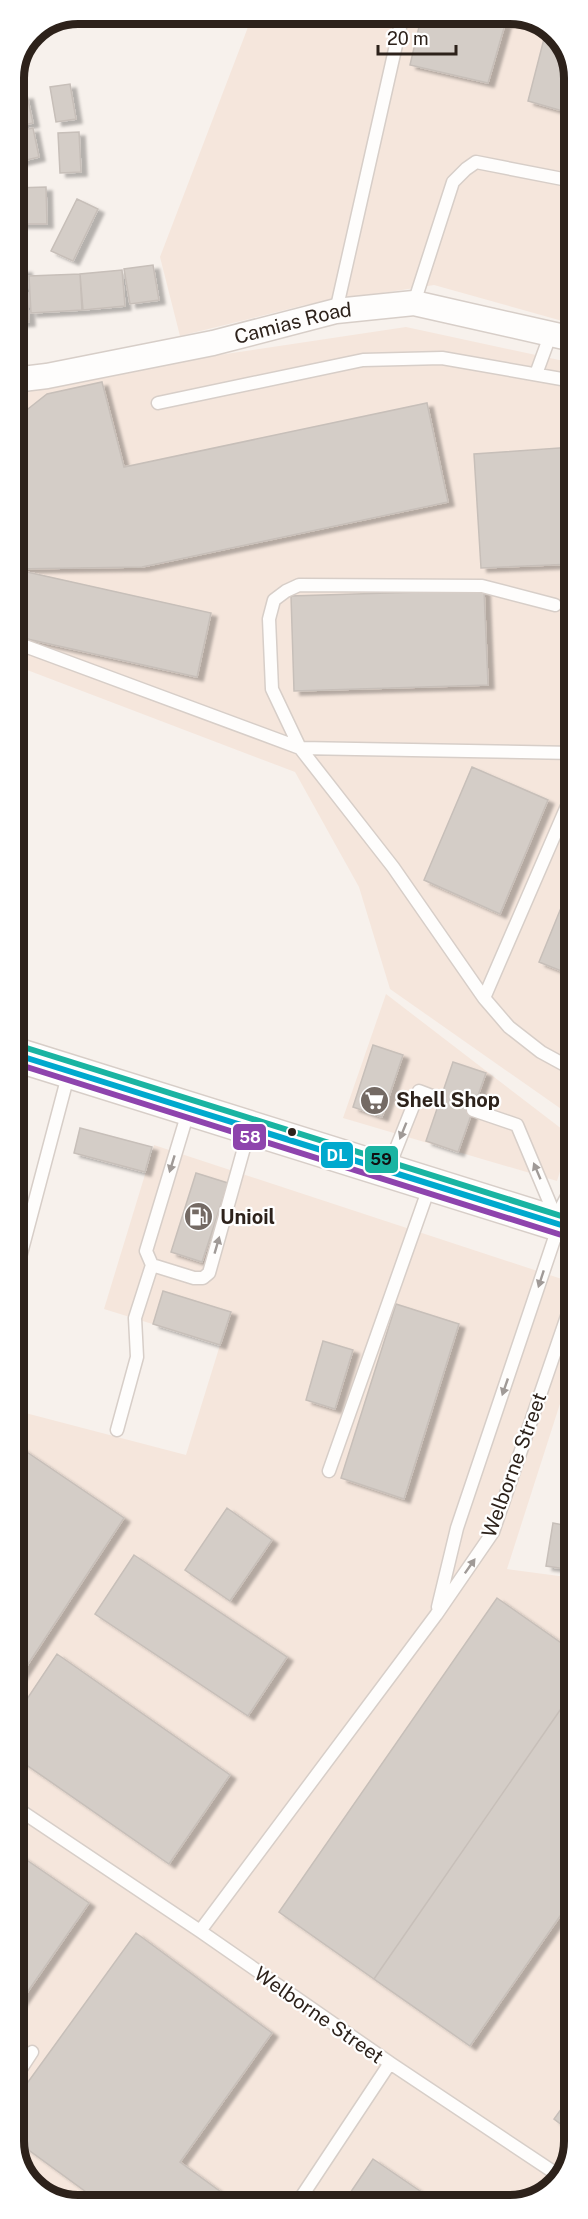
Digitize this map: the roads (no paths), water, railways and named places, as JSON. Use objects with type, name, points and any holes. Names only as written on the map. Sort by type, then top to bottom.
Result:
[{"type":"highway","points":[[24,1057],[564,1226]]},
{"type":"street","name":"Camias Road","points":[[24,379],[213,343],[336,311],[414,303],[562,336]]},
{"type":"lane","points":[[336,311],[401,24]]},
{"type":"lane","points":[[414,303],[453,182],[466,169],[476,162],[564,178]]},
{"type":"lane","points":[[536,374],[562,336]]},
{"type":"lane","points":[[158,404],[363,360],[442,358],[564,379]]},
{"type":"lane","points":[[555,605],[482,586],[298,585],[274,600],[268,619],[273,689],[300,748],[393,867],[484,998],[509,1027],[541,1052],[564,1065]]},
{"type":"lane","points":[[24,646],[300,748],[564,753]]},
{"type":"lane","points":[[484,998],[564,813]]},
{"type":"lane","points":[[24,1242],[69,1071]]},
{"type":"lane","points":[[387,1170],[419,1091],[440,1099]]},
{"type":"lane","points":[[117,1430],[137,1357],[135,1318],[152,1265],[146,1251],[189,1108]]},
{"type":"lane","points":[[473,1110],[517,1125],[564,1221]]},
{"type":"lane","points":[[152,1265],[194,1278],[203,1278],[209,1273],[250,1127]]},
{"type":"lane","points":[[329,1471],[430,1184]]},
{"type":"lane","name":"Welborne Street","points":[[436,1615],[457,1528],[523,1332],[564,1234]]},
{"type":"lane","name":"Welborne Street","points":[[200,1931],[436,1615],[493,1532],[564,1325]]},
{"type":"lane","name":"Welborne Street","points":[[24,1812],[390,2063],[303,2195]]},
{"type":"lane","points":[[24,2064],[32,2052]]},
{"type":"lane","points":[[390,2063],[554,2172]]},
{"type":"place","name":"Shell Shop","points":[[375,1100]]},
{"type":"place","name":"Unioil","points":[[199,1217]]}]
